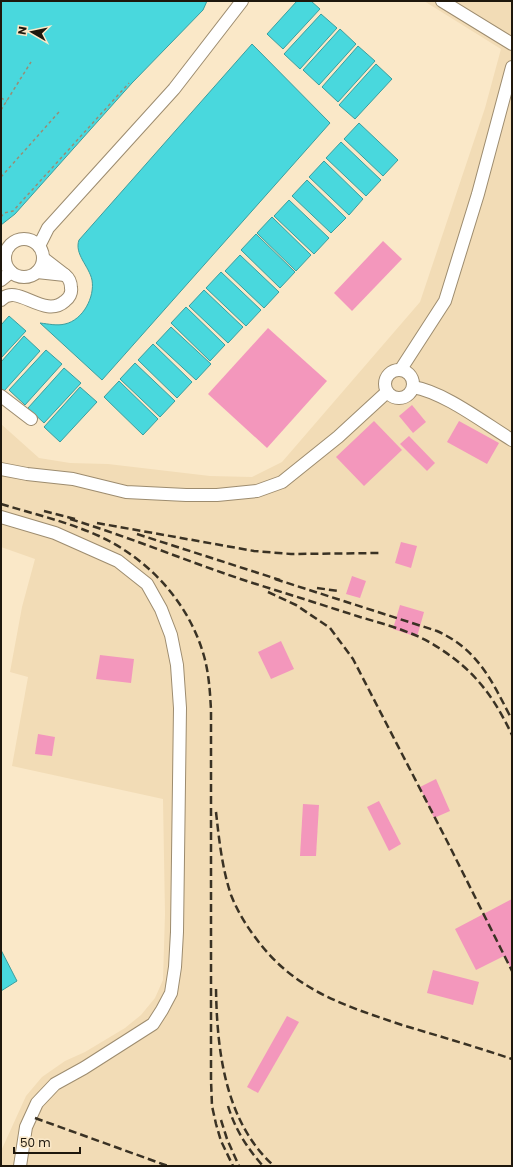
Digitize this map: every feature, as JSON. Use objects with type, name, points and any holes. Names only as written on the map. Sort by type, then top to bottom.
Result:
[{"type":"street","points":[[218,33],[233,1]]},
{"type":"street","points":[[34,243],[174,89],[242,1]]},
{"type":"street","points":[[442,1],[512,44]]},
{"type":"street","points":[[401,369],[445,301],[478,194],[512,67]]},
{"type":"street","points":[[1,280],[6,266],[6,250],[9,245],[19,239],[34,243],[42,251],[43,258],[41,268],[37,272],[27,277],[16,276],[6,266]]},
{"type":"street","points":[[1,300],[4,297],[11,295],[53,307],[61,304],[70,296],[72,290],[68,278],[43,258]]},
{"type":"street","points":[[37,272],[65,275]]},
{"type":"street","points":[[401,369],[412,378],[413,387],[408,395],[399,398],[390,395],[385,388],[386,378],[392,371],[401,369]]},
{"type":"street","points":[[413,387],[423,389],[447,400],[512,440]]},
{"type":"street","points":[[1,469],[27,474],[73,479],[126,492],[217,495],[257,491],[282,482],[338,437],[387,392]]},
{"type":"street","points":[[1,396],[31,419]]},
{"type":"street","points":[[1,517],[55,533],[118,561],[147,584],[161,608],[171,635],[177,665],[180,708],[177,932],[175,967],[171,993],[162,1010],[152,1024],[84,1068],[55,1084],[38,1103],[26,1127],[20,1166]]},
{"type":"path","points":[[1,110],[31,62]]},
{"type":"path","points":[[1,217],[4,214],[13,211],[128,83]]},
{"type":"path","points":[[1,98],[7,101]]},
{"type":"path","points":[[1,177],[59,112]]},
{"type":"shaded area","points":[[424,1],[512,1],[512,1166],[1,1166],[1,1151],[26,1096],[42,1077],[65,1061],[85,1052],[125,1028],[141,1015],[155,998],[163,980],[165,914],[163,799],[12,766],[28,677],[10,672],[22,607],[35,559],[1,547],[1,424],[39,458],[70,463],[108,464],[210,476],[252,477],[282,462],[420,302],[485,108],[501,49]]},
{"type":"water","points":[[1,1],[207,1],[203,10],[132,83],[15,214],[1,225]]},
{"type":"water","points":[[297,1],[311,1],[320,9],[283,49],[267,34]]},
{"type":"water","points":[[321,14],[337,28],[300,69],[284,54]]},
{"type":"water","points":[[340,29],[356,44],[319,85],[303,70]]},
{"type":"water","points":[[252,44],[330,123],[102,380],[40,323],[56,325],[65,324],[71,322],[82,313],[90,300],[92,293],[92,280],[78,250],[79,240]]},
{"type":"water","points":[[358,46],[375,61],[338,102],[322,87]]},
{"type":"water","points":[[376,64],[392,79],[355,119],[339,105]]},
{"type":"water","points":[[359,123],[398,160],[383,176],[344,139]]},
{"type":"water","points":[[341,142],[381,180],[366,196],[326,158]]},
{"type":"water","points":[[324,161],[363,199],[349,215],[309,177]]},
{"type":"water","points":[[307,180],[346,218],[331,233],[292,196]]},
{"type":"water","points":[[289,200],[329,238],[314,254],[274,216]]},
{"type":"water","points":[[272,217],[311,255],[296,271],[257,233]]},
{"type":"water","points":[[256,234],[295,272],[280,288],[241,250]]},
{"type":"water","points":[[240,255],[279,292],[264,308],[225,271]]},
{"type":"water","points":[[221,272],[261,310],[246,326],[206,288]]},
{"type":"water","points":[[204,290],[243,327],[228,343],[189,306]]},
{"type":"water","points":[[186,307],[225,345],[210,361],[171,323]]},
{"type":"water","points":[[9,316],[26,331],[1,358],[1,325]]},
{"type":"water","points":[[171,327],[211,364],[196,380],[156,343]]},
{"type":"water","points":[[24,336],[40,351],[4,391],[1,389],[1,362]]},
{"type":"water","points":[[153,344],[192,382],[177,398],[138,360]]},
{"type":"water","points":[[46,350],[62,364],[25,405],[9,390]]},
{"type":"water","points":[[135,363],[175,401],[160,417],[120,379]]},
{"type":"water","points":[[64,368],[81,383],[44,423],[28,408]]},
{"type":"water","points":[[119,381],[158,419],[143,435],[104,397]]},
{"type":"water","points":[[80,387],[97,402],[60,442],[44,427]]},
{"type":"water","points":[[1,950],[17,981],[1,991]]},
{"type":"building","points":[[383,241],[402,259],[352,311],[334,293]]},
{"type":"building","points":[[268,328],[327,381],[267,448],[208,394]]},
{"type":"building","points":[[412,405],[426,422],[413,433],[399,416]]},
{"type":"building","points":[[374,421],[402,450],[364,486],[336,457]]},
{"type":"building","points":[[459,421],[499,443],[487,464],[447,442]]},
{"type":"building","points":[[409,436],[435,463],[427,471],[400,444]]},
{"type":"building","points":[[401,542],[417,546],[411,568],[395,563]]},
{"type":"building","points":[[352,576],[366,581],[360,598],[346,594]]},
{"type":"building","points":[[400,605],[424,612],[417,637],[393,629]]},
{"type":"building","points":[[281,641],[294,669],[271,679],[258,652]]},
{"type":"building","points":[[100,655],[134,659],[131,683],[96,679]]},
{"type":"building","points":[[38,734],[55,737],[52,756],[35,754]]},
{"type":"building","points":[[436,779],[450,811],[434,818],[420,787]]},
{"type":"building","points":[[379,801],[401,844],[389,851],[367,807]]},
{"type":"building","points":[[303,804],[319,805],[316,856],[300,856]]},
{"type":"building","points":[[512,899],[512,970],[504,956],[476,970],[455,929]]},
{"type":"building","points":[[433,970],[479,982],[473,1005],[427,993]]},
{"type":"building","points":[[287,1016],[299,1022],[258,1093],[247,1087]]},
{"type":"railway","points":[[1,504],[75,526],[99,536],[134,557],[165,585],[177,601],[188,618],[204,656],[210,690],[211,710],[212,1106],[221,1141],[233,1166]]},
{"type":"railway","points":[[44,511],[75,519]]},
{"type":"railway","points":[[70,519],[117,534],[233,576],[391,626],[430,642],[463,666],[482,686],[498,709],[512,735]]},
{"type":"railway","points":[[97,523],[254,551],[291,554],[381,553]]},
{"type":"railway","points":[[137,534],[280,580]]},
{"type":"railway","points":[[275,579],[437,631],[451,638],[473,656],[481,666],[510,716]]},
{"type":"railway","points":[[317,588],[338,591]]},
{"type":"railway","points":[[268,592],[296,605],[330,628],[353,659],[512,971]]},
{"type":"railway","points":[[216,812],[223,864],[233,901],[255,937],[270,955],[286,970],[303,983],[321,993],[359,1010],[512,1059]]},
{"type":"railway","points":[[216,989],[222,1061],[234,1107],[244,1128],[257,1148],[274,1166]]},
{"type":"railway","points":[[228,1106],[234,1123],[242,1138],[263,1166]]},
{"type":"railway","points":[[35,1118],[168,1166]]},
{"type":"railway","points":[[221,1120],[227,1139],[239,1166]]}]
